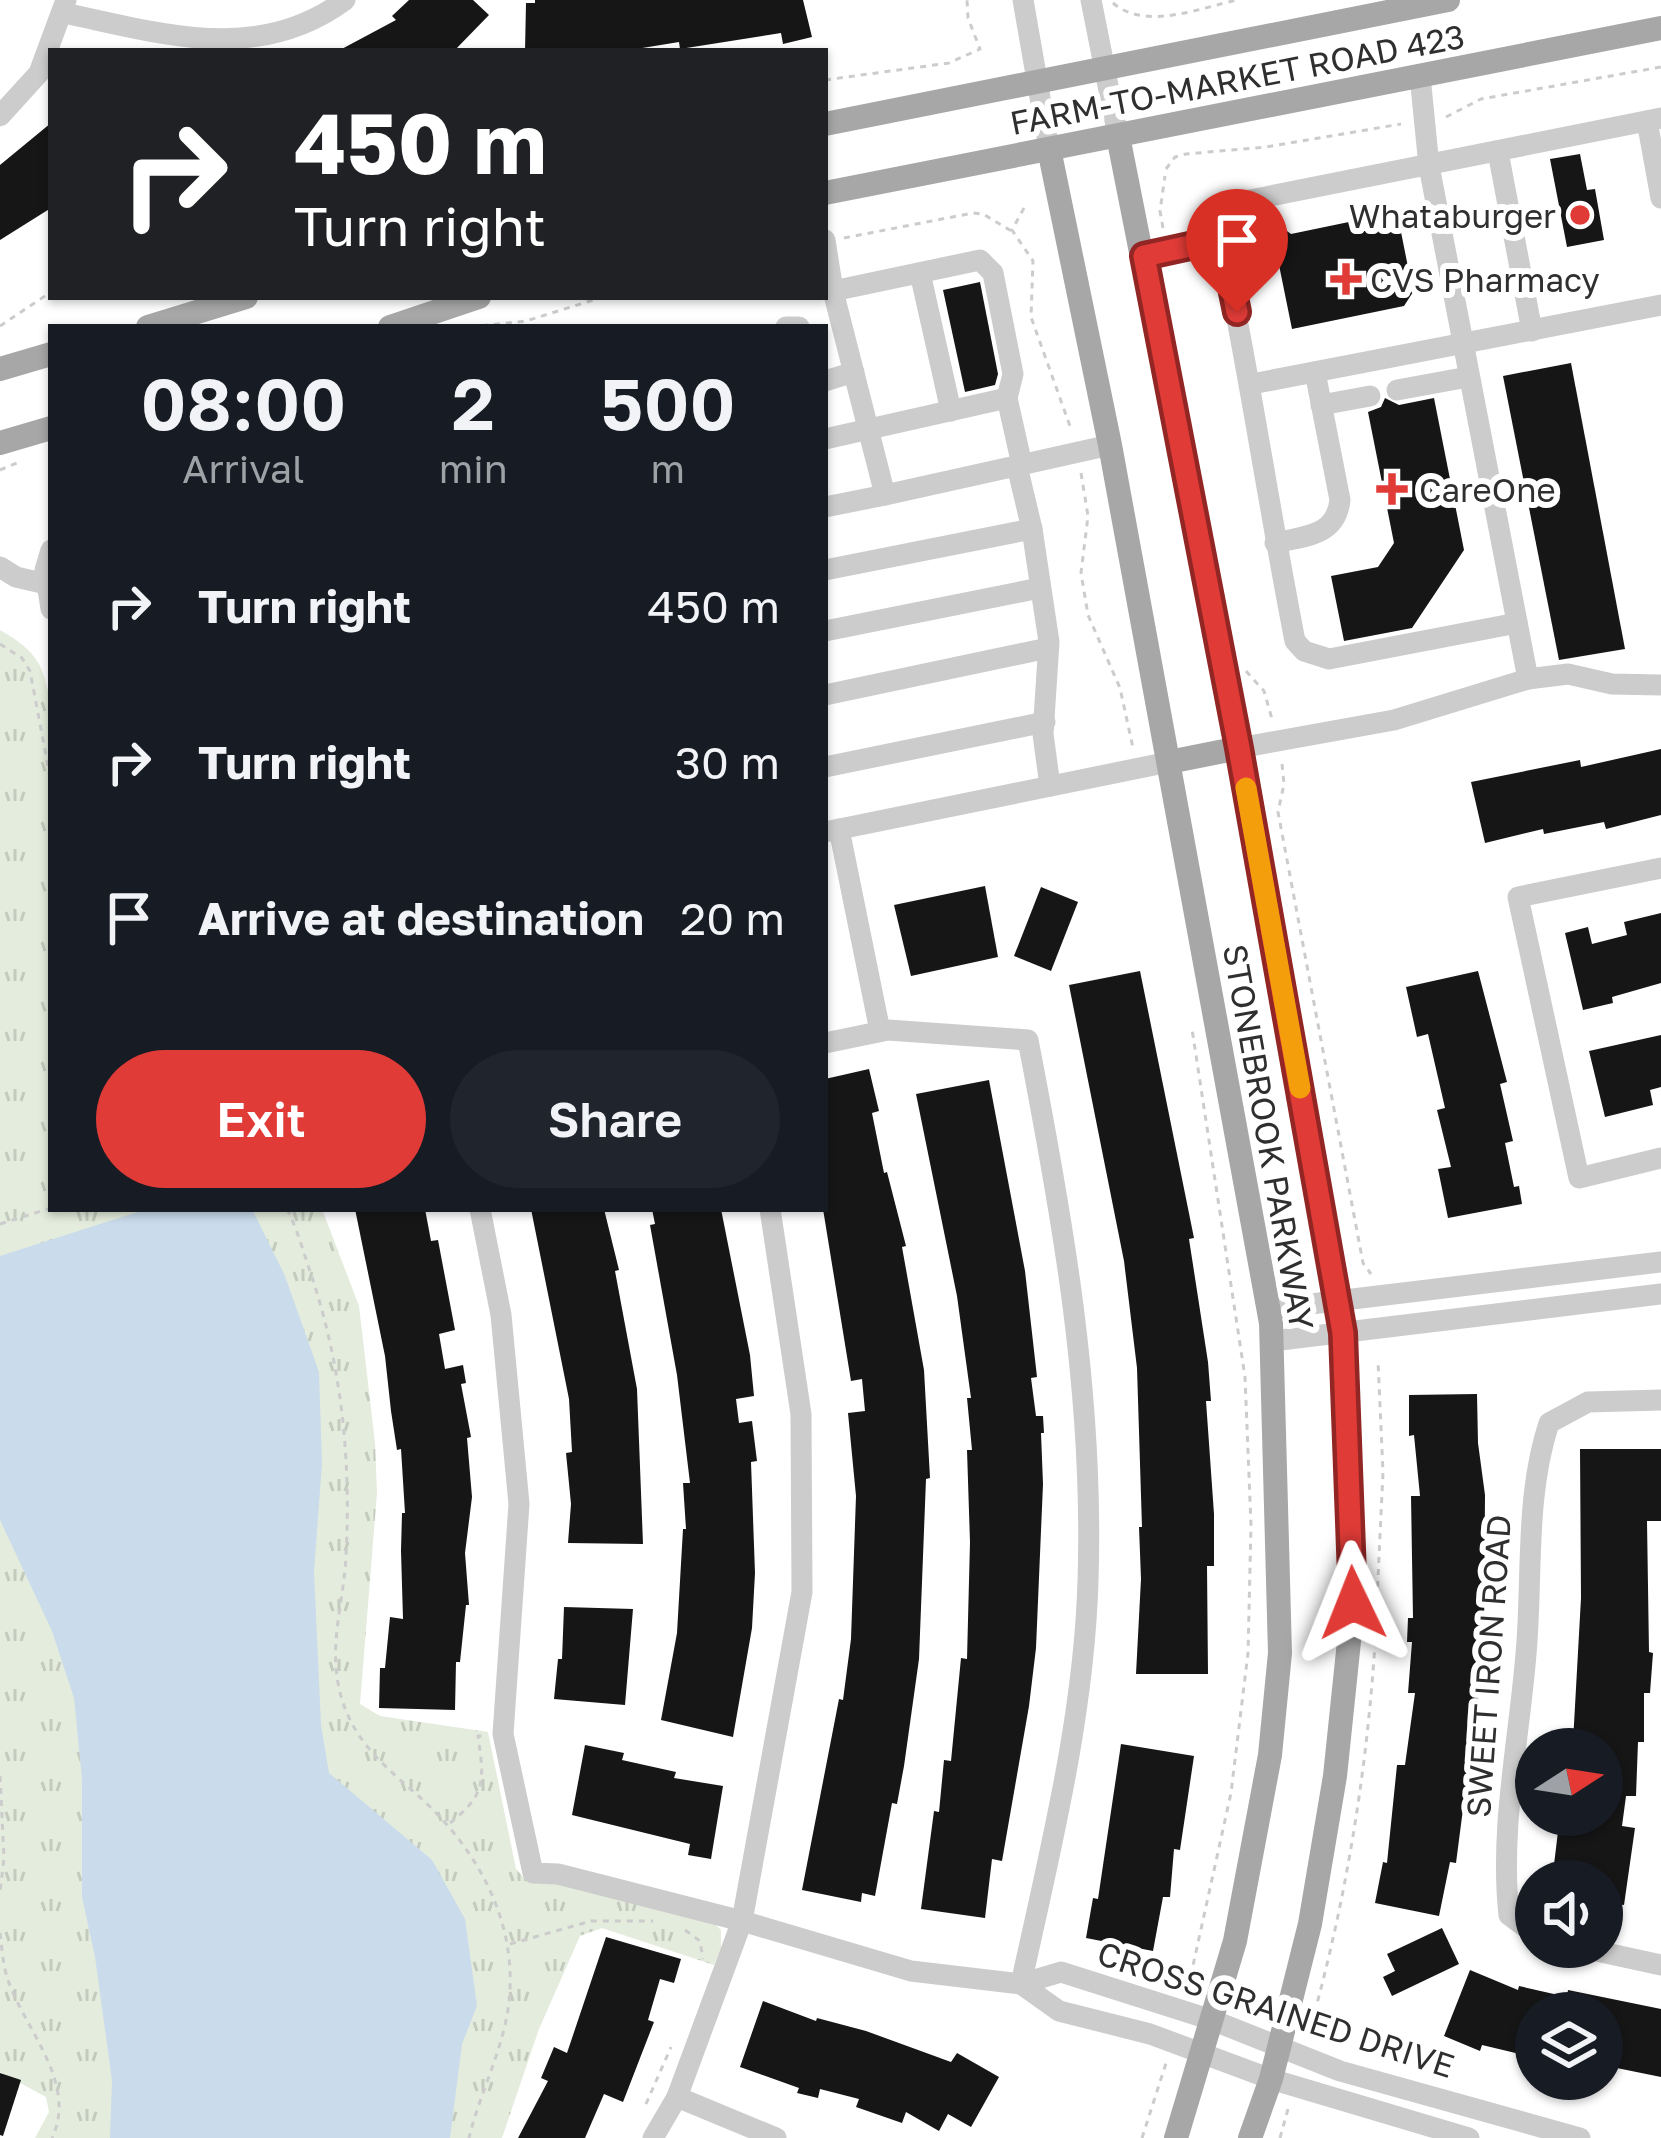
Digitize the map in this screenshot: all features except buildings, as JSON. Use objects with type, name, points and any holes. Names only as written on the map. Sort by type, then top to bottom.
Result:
[{"type":"main road","name":"FARM-TO-MARKET ROAD 423","points":[[828,123],[1104,68],[1365,8],[1448,0]]},
{"type":"main road","name":"FARM-TO-MARKET ROAD 423","points":[[828,192],[1661,28]]},
{"type":"main road","name":"STONEBROOK PARKWAY","points":[[1118,136],[1239,748],[1343,1333],[1353,1603],[1335,1775],[1310,1924],[1271,2079],[1250,2138]]},
{"type":"main road","name":"STONEBROOK PARKWAY","points":[[1049,149],[1110,446],[1272,1341],[1280,1653],[1270,1755],[1235,1941],[1176,2138]]},
{"type":"main road","points":[[158,324],[236,300]]},
{"type":"main road","points":[[399,324],[470,300]]},
{"type":"main road","points":[[0,369],[48,356]]},
{"type":"main road","points":[[0,443],[48,429]]},
{"type":"main road","points":[[1169,762],[1239,748]]},
{"type":"street","points":[[49,48],[65,7],[211,42],[269,36],[322,16],[344,0]]},
{"type":"street","points":[[1023,0],[1049,149]]},
{"type":"street","points":[[1090,0],[1118,136]]},
{"type":"street","points":[[0,116],[39,74],[48,51]]},
{"type":"street","points":[[1420,76],[1430,166],[1462,346],[1528,679]]},
{"type":"street","points":[[1517,623],[1329,659],[1315,656],[1295,641],[1220,217],[1231,204],[1654,119],[1661,197]]},
{"type":"street","points":[[1498,152],[1532,332]]},
{"type":"street","points":[[1144,256],[1222,239]]},
{"type":"street","points":[[828,260],[885,495]]},
{"type":"street","points":[[833,291],[980,260],[993,272],[1013,374],[1006,398],[1032,529],[1048,648],[1045,722],[1050,786]]},
{"type":"street","points":[[920,273],[951,411]]},
{"type":"street","points":[[1252,384],[1661,305]]},
{"type":"street","points":[[828,380],[854,372]]},
{"type":"street","points":[[1275,543],[1324,532],[1339,513],[1315,373]]},
{"type":"street","points":[[1397,390],[1468,377]]},
{"type":"street","points":[[1321,405],[1370,395]]},
{"type":"street","points":[[828,438],[1006,398]]},
{"type":"street","points":[[828,506],[1110,446]]},
{"type":"street","points":[[828,569],[1032,529]]},
{"type":"street","points":[[48,554],[48,594]]},
{"type":"street","points":[[0,567],[16,577],[46,584]]},
{"type":"street","points":[[828,630],[1040,588]]},
{"type":"street","points":[[828,694],[1048,648]]},
{"type":"street","points":[[1239,748],[1394,720],[1528,679],[1568,674],[1612,684],[1661,685]]},
{"type":"street","points":[[828,766],[1045,722]]},
{"type":"street","points":[[880,1031],[853,892],[832,831],[1169,762]]},
{"type":"street","points":[[1661,868],[1518,897],[1579,1178],[1661,1158]]},
{"type":"street","points":[[828,1041],[880,1031],[1028,1040],[1060,1204],[1086,1393],[1088,1583],[1067,1773],[1021,1984]]},
{"type":"street","points":[[481,1212],[501,1315],[520,1504],[503,1734]]},
{"type":"street","points":[[653,2138],[677,2097],[742,1921],[802,1592],[801,1414],[770,1212]]},
{"type":"street","points":[[1269,1309],[1661,1262]]},
{"type":"street","points":[[1272,1341],[1661,1294]]},
{"type":"street","name":"SWEET IRON ROAD","points":[[1515,1919],[1509,1915],[1504,1876],[1527,1644],[1535,1464],[1549,1424],[1588,1402],[1661,1400]]},
{"type":"street","name":"CROSS GRAINED DRIVE","points":[[503,1734],[533,1874],[558,1874],[742,1921],[911,1971],[1021,1984],[1061,1972],[1212,2020],[1340,2071],[1580,2138]]},
{"type":"street","points":[[1623,1957],[1661,1965]]},
{"type":"street","name":"CROSS GRAINED DRIVE","points":[[1021,1984],[1059,2012],[1173,2042],[1271,2079],[1469,2138]]},
{"type":"street","points":[[677,2097],[776,2138]]},
{"type":"path","points":[[828,80],[949,63],[980,49],[967,0]]},
{"type":"path","points":[[1111,0],[1122,11],[1145,19],[1237,0]]},
{"type":"path","points":[[1014,233],[1024,208]]},
{"type":"path","points":[[828,240],[973,213],[1014,233],[1034,261],[1031,317],[1070,418],[1088,516],[1081,573],[1088,615],[1120,688],[1137,768]]},
{"type":"path","points":[[0,326],[48,294]]},
{"type":"path","points":[[498,324],[526,321],[593,300]]},
{"type":"path","points":[[0,644],[22,658],[30,671],[48,766]]},
{"type":"path","points":[[1183,2010],[1231,1793],[1248,1653],[1251,1525],[1245,1377],[1192,1016]]},
{"type":"path","points":[[0,1224],[48,1209]]},
{"type":"path","points":[[288,1212],[337,1367],[348,1440],[346,1564],[335,1651],[339,1689],[361,1742],[449,1824],[490,1888],[506,1945],[510,1984],[506,2022],[469,2138]]},
{"type":"path","points":[[449,1824],[477,1800],[482,1772],[478,1736],[503,1734]]},
{"type":"path","points":[[0,1776],[4,1858],[0,1892]]},
{"type":"path","points":[[506,1945],[591,1921],[652,1922]]},
{"type":"path","points":[[674,1924],[700,1941],[703,1967]]},
{"type":"path","points":[[0,1934],[6,1977],[58,2087],[58,2126],[52,2138]]},
{"type":"path","points":[[643,2112],[677,2033]]},
{"type":"path","points":[[1142,2138],[1173,2042]]},
{"type":"path","points":[[1280,2138],[1288,2107]]},
{"type":"green space","points":[[0,630],[37,660],[48,692],[48,1212],[323,1212],[359,1306],[375,1443],[377,1493],[360,1704],[380,1716],[488,1732],[516,1869],[525,1879],[586,1887],[715,1924],[721,1930],[721,1948],[714,1965],[602,1928],[580,1936],[539,2029],[502,2138],[35,2138],[49,2112],[46,2097],[0,2072]]},
{"type":"water","points":[[138,1212],[253,1212],[285,1276],[319,1372],[322,1464],[314,1571],[321,1725],[329,1773],[432,1860],[465,1919],[477,2006],[462,2044],[450,2138],[110,2138],[112,2080],[82,1897],[82,1779],[74,1698],[52,1631],[0,1520],[0,1256]]},
{"type":"slow traffic","points":[[1246,788],[1300,1088]]},
{"type":"place","name":"Whataburger","points":[[1580,215]]},
{"type":"place","name":"CVS Pharmacy","points":[[1346,279]]},
{"type":"place","name":"CareOne","points":[[1392,489]]},
{"type":"route","points":[[1237,312],[1222,239],[1144,256],[1239,748],[1343,1333],[1353,1603]]}]
